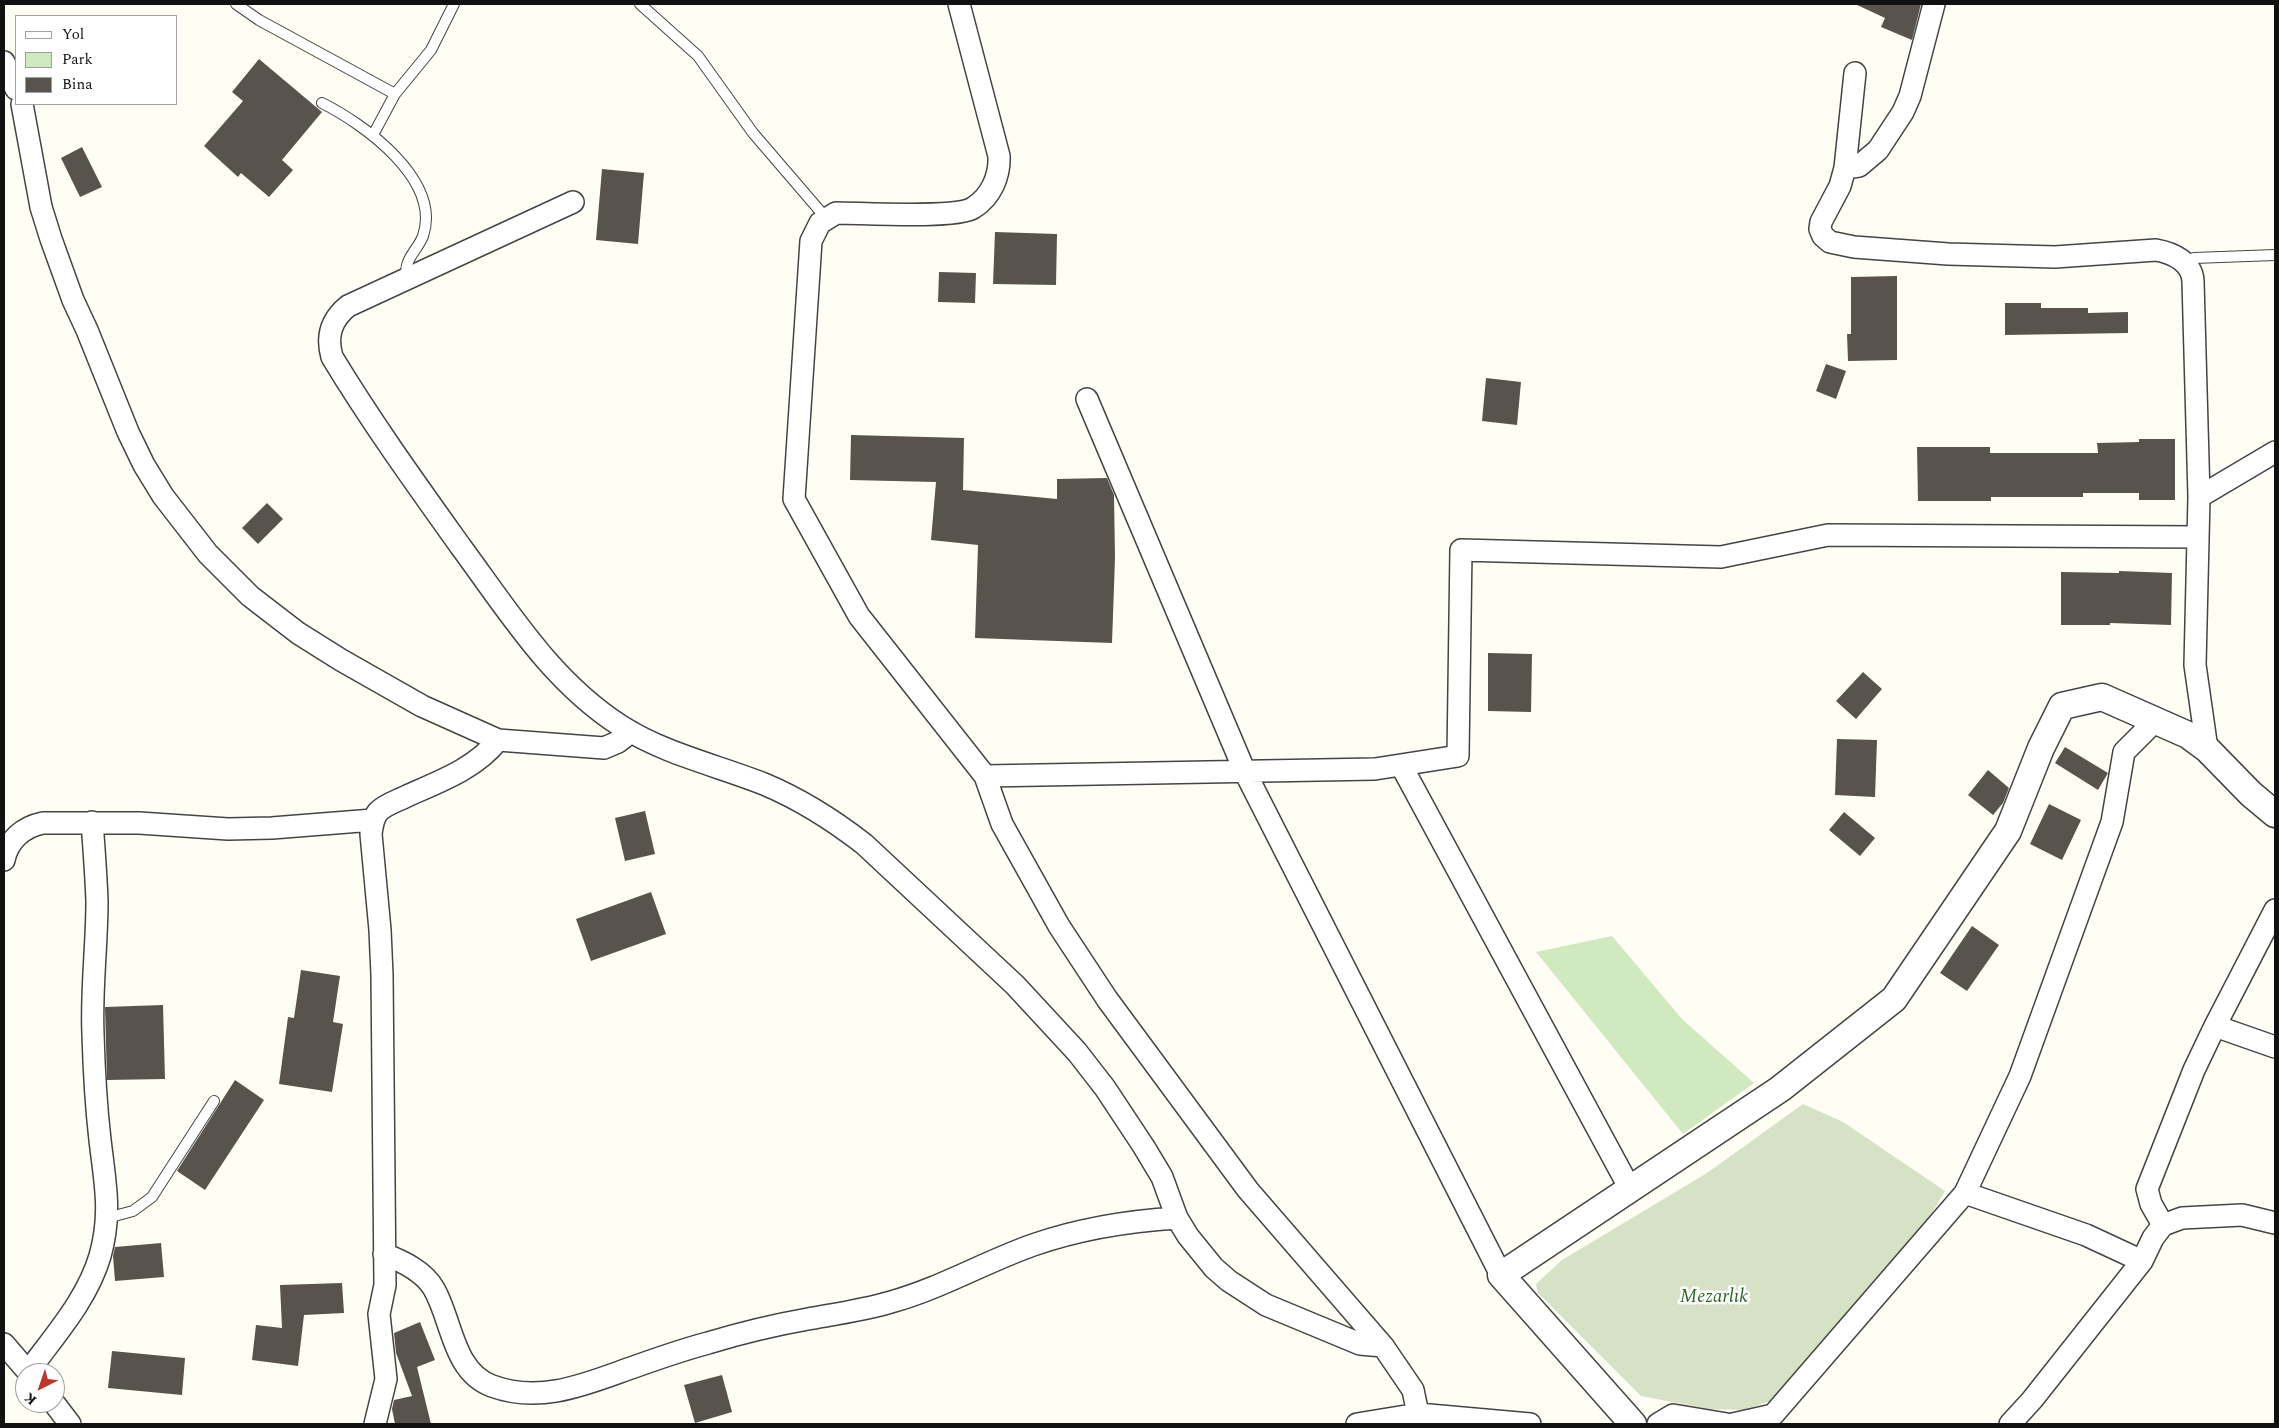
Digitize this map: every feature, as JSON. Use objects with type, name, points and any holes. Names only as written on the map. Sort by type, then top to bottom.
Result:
[{"type":"street","points":[[959,4],[999,156],[1000,169],[986,196],[972,208],[951,214],[836,213],[820,222],[811,241],[794,498],[859,616],[985,776],[1002,824],[1059,926],[1107,999],[1248,1190],[1383,1346],[1413,1390],[1418,1414]]},
{"type":"street","points":[[1845,168],[1859,166],[1878,150],[1902,112],[1910,96],[1934,4]]},
{"type":"street","points":[[4,62],[15,87]]},
{"type":"street","points":[[1856,73],[1845,168],[1840,186],[1821,222],[1820,229],[1830,242],[1854,247],[1957,254],[2055,257],[2156,250],[2168,252],[2184,262],[2193,281],[2199,497],[2195,666],[2207,750]]},
{"type":"street","points":[[22,105],[41,207],[61,270],[128,432],[144,465],[184,526],[228,576],[298,633],[385,686],[422,706],[498,740],[604,748],[618,742],[631,732]]},
{"type":"street","points":[[573,202],[408,277],[348,306],[340,312],[331,329],[329,348],[332,357],[371,421],[531,644],[575,691],[631,732],[665,749],[790,796],[839,825],[887,864],[1015,985],[1077,1052],[1105,1088],[1144,1147],[1162,1177],[1177,1218],[1209,1263],[1229,1282],[1266,1305],[1360,1344],[1383,1346]]},
{"type":"street","points":[[1087,399],[1245,772],[1500,1275],[1633,1424]]},
{"type":"street","points":[[2199,497],[2275,452]]},
{"type":"street","points":[[985,776],[1375,769],[1458,756],[1460,550],[1721,557],[1828,535],[2198,537]]},
{"type":"street","points":[[1500,1275],[1629,1187],[1780,1089],[1894,999],[2008,832],[2041,748],[2062,706],[2102,697],[2188,735],[2207,750],[2251,794],[2275,814]]},
{"type":"street","points":[[1733,1424],[1773,1415],[1965,1193],[2020,1076],[2112,822],[2124,752],[2155,721]]},
{"type":"street","points":[[375,1424],[386,1379],[379,1314],[385,1285],[382,984],[380,930],[371,834],[373,820],[379,810],[454,775],[475,762],[489,751],[498,740]]},
{"type":"street","points":[[1401,765],[1629,1187]]},
{"type":"street","points":[[4,860],[10,843],[18,834],[34,825],[92,822],[228,829],[316,826],[373,820]]},
{"type":"street","points":[[34,1363],[82,1297],[92,1278],[103,1245],[107,1218],[108,1197],[100,1141],[94,1057],[93,978],[97,902],[92,822]]},
{"type":"street","points":[[2163,1224],[2151,1204],[2147,1189],[2194,1070],[2214,1026],[2275,910]]},
{"type":"street","points":[[2214,1026],[2275,1047]]},
{"type":"street","points":[[1965,1193],[2086,1234],[2142,1261]]},
{"type":"street","points":[[2010,1424],[2032,1400],[2142,1261],[2153,1238],[2163,1224],[2182,1218],[2242,1215],[2275,1222]]},
{"type":"street","points":[[384,1254],[412,1267],[434,1288],[458,1349],[471,1370],[480,1379],[491,1386],[511,1390],[553,1392],[595,1382],[662,1357],[710,1342],[892,1302],[952,1280],[1033,1245],[1071,1234],[1115,1224],[1177,1218]]},
{"type":"street","points":[[4,1344],[20,1363]]},
{"type":"street","points":[[62,1413],[70,1424]]},
{"type":"street","points":[[1357,1424],[1418,1414],[1530,1424]]},
{"type":"street","points":[[1658,1424],[1673,1415],[1727,1424]]},
{"type":"lane","points":[[236,4],[259,20],[394,94]]},
{"type":"lane","points":[[373,135],[394,94],[431,50],[454,4]]},
{"type":"lane","points":[[640,4],[698,56],[753,133],[826,218]]},
{"type":"lane","points":[[322,103],[357,123],[373,135],[399,162],[418,188],[423,199],[426,224],[419,245],[407,264],[408,277]]},
{"type":"lane","points":[[2184,262],[2194,258],[2275,255]]},
{"type":"lane","points":[[107,1218],[132,1211],[152,1197],[214,1101]]},
{"type":"green space","points":[[1612,936],[1682,1019],[1754,1083],[1683,1134],[1536,952]]},
{"type":"green space","name":"Mezarlık","points":[[1803,1104],[1843,1122],[1945,1191],[1929,1218],[1771,1401],[1743,1410],[1709,1409],[1641,1396],[1538,1293],[1536,1284],[1562,1260],[1707,1173]]},
{"type":"building","points":[[1855,4],[1921,4],[1912,40],[1881,27],[1885,18]]},
{"type":"building","points":[[259,59],[322,112],[282,160],[293,170],[269,197],[241,173],[238,177],[204,146],[243,101],[232,92]]},
{"type":"building","points":[[82,147],[102,187],[80,197],[61,158]]},
{"type":"building","points":[[602,169],[644,173],[638,244],[596,240]]},
{"type":"building","points":[[995,232],[1057,234],[1056,285],[993,284]]},
{"type":"building","points":[[939,272],[976,273],[975,303],[938,302]]},
{"type":"building","points":[[1897,276],[1897,360],[1848,361],[1847,334],[1851,334],[1851,277]]},
{"type":"building","points":[[2005,303],[2041,303],[2041,308],[2088,308],[2088,313],[2128,312],[2128,333],[2005,335]]},
{"type":"building","points":[[1826,364],[1846,371],[1836,399],[1816,391]]},
{"type":"building","points":[[1486,378],[1521,382],[1517,425],[1482,421]]},
{"type":"building","points":[[851,435],[964,438],[963,490],[1057,499],[1057,479],[1107,478],[1114,495],[1115,558],[1112,643],[975,638],[978,545],[931,540],[936,482],[850,480]]},
{"type":"building","points":[[2139,439],[2175,439],[2175,500],[2139,500],[2139,493],[2083,493],[2083,497],[1991,497],[1991,501],[1918,501],[1917,447],[1990,447],[1990,453],[2098,453],[2097,443],[2139,442]]},
{"type":"building","points":[[267,503],[283,519],[258,544],[242,528]]},
{"type":"building","points":[[2119,571],[2172,573],[2171,625],[2110,623],[2110,625],[2061,625],[2061,572],[2119,573]]},
{"type":"building","points":[[1488,653],[1532,654],[1531,712],[1488,711]]},
{"type":"building","points":[[1863,672],[1882,689],[1856,719],[1836,701]]},
{"type":"building","points":[[1837,739],[1877,740],[1875,797],[1835,795]]},
{"type":"building","points":[[2065,747],[2108,773],[2098,790],[2055,763]]},
{"type":"building","points":[[1988,770],[2009,788],[2003,803],[1993,815],[1968,795]]},
{"type":"building","points":[[2049,804],[2081,820],[2062,860],[2030,844]]},
{"type":"building","points":[[645,811],[655,854],[625,861],[615,818]]},
{"type":"building","points":[[1844,812],[1875,838],[1860,856],[1829,830]]},
{"type":"building","points":[[651,892],[666,934],[591,961],[576,919]]},
{"type":"building","points":[[1972,926],[1999,945],[1967,991],[1940,973]]},
{"type":"building","points":[[301,970],[340,976],[333,1022],[343,1024],[332,1092],[279,1084],[288,1017],[294,1018]]},
{"type":"building","points":[[163,1005],[165,1079],[107,1080],[105,1007]]},
{"type":"building","points":[[235,1080],[264,1100],[205,1190],[177,1171]]},
{"type":"building","points":[[161,1243],[164,1277],[115,1281],[113,1256],[115,1247]]},
{"type":"building","points":[[342,1283],[344,1313],[304,1315],[298,1366],[252,1360],[256,1325],[282,1328],[280,1285]]},
{"type":"building","points":[[420,1322],[435,1360],[417,1367],[431,1424],[395,1424],[392,1409],[394,1400],[412,1396],[396,1353],[394,1333]]},
{"type":"building","points":[[112,1351],[185,1358],[182,1395],[108,1388]]},
{"type":"building","points":[[722,1375],[732,1412],[695,1423],[684,1385]]}]
